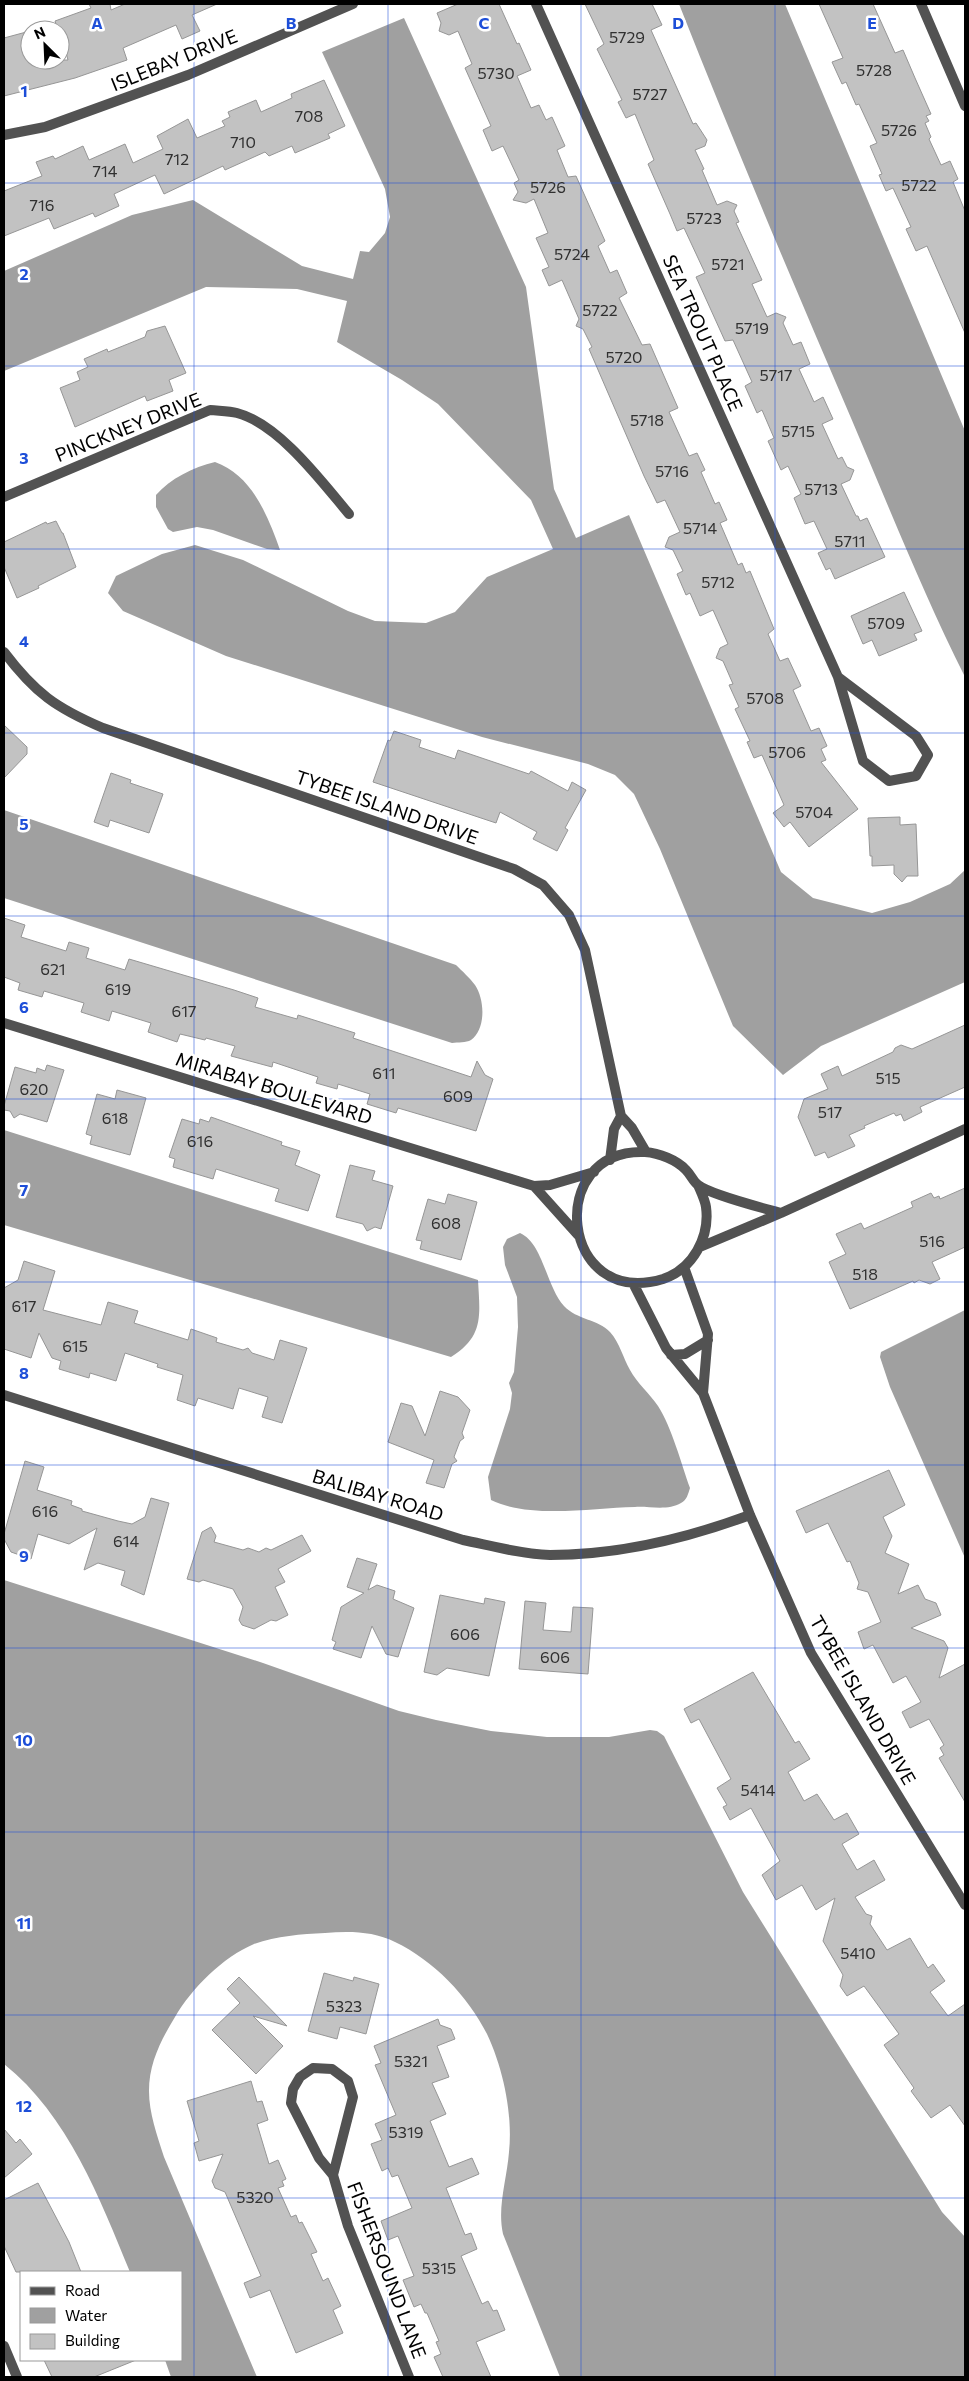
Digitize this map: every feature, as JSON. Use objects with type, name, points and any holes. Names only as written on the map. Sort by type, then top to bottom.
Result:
[{"type":"street","name":"ISLEBAY DRIVE","points":[[4,135],[45,128],[188,76],[353,4]]},
{"type":"street","name":"SEA TROUT PLACE","points":[[536,4],[838,677],[863,761],[889,781],[916,776],[928,755],[916,736],[838,677]]},
{"type":"street","points":[[921,4],[965,106]]},
{"type":"street","name":"PINCKNEY DRIVE","points":[[4,497],[210,410],[238,413],[261,424],[294,451],[349,514]]},
{"type":"street","name":"TYBEE ISLAND DRIVE","points":[[4,652],[24,678],[44,697],[67,712],[103,728],[514,869],[543,885],[569,915],[585,950],[621,1116],[632,1128],[646,1152]]},
{"type":"street","name":"MIRABAY BOULEVARD","points":[[4,1022],[534,1186],[550,1185],[594,1172],[610,1160],[628,1154],[646,1152],[667,1157],[685,1169],[698,1185],[706,1206],[706,1227],[700,1247],[684,1267],[669,1277],[652,1282],[633,1283],[614,1278],[598,1267],[586,1253],[578,1235],[534,1186]]},
{"type":"street","points":[[610,1160],[614,1130],[621,1116]]},
{"type":"street","name":"MIRABAY BOULEVARD","points":[[700,1247],[781,1213],[965,1130]]},
{"type":"street","name":"MIRABAY BOULEVARD","points":[[578,1235],[576,1212],[582,1191],[594,1172]]},
{"type":"street","name":"MIRABAY BOULEVARD","points":[[698,1185],[781,1213]]},
{"type":"street","name":"TYBEE ISLAND DRIVE","points":[[684,1267],[708,1334],[702,1394]]},
{"type":"street","name":"TYBEE ISLAND DRIVE","points":[[633,1283],[666,1348],[702,1394],[750,1515],[811,1653],[965,1905]]},
{"type":"street","points":[[671,1355],[685,1354],[708,1340]]},
{"type":"street","name":"BALIBAY ROAD","points":[[4,1395],[464,1540],[516,1551],[549,1555],[616,1551],[674,1540],[711,1530],[750,1515]]},
{"type":"street","name":"FISHERSOUND LANE","points":[[333,2175],[353,2097],[348,2081],[332,2070],[313,2068],[300,2077],[293,2089],[291,2103],[319,2158],[333,2175],[348,2226],[409,2377]]},
{"type":"street","points":[[4,2346],[17,2377]]},
{"type":"water","points":[[679,4],[785,4],[965,431],[965,677],[892,516]]},
{"type":"water","points":[[404,18],[526,287],[554,489],[576,538],[629,515],[781,872],[813,898],[872,913],[910,902],[950,884],[965,870],[965,982],[821,1046],[783,1075],[733,1026],[660,849],[634,794],[615,775],[588,764],[482,737],[226,656],[123,611],[108,593],[116,576],[162,554],[195,545],[243,560],[348,611],[375,621],[426,623],[455,612],[487,577],[553,549],[531,500],[438,404],[402,380],[337,342],[347,301],[297,289],[206,287],[4,371],[4,271],[132,215],[193,200],[302,266],[353,279],[360,251],[369,252],[385,233],[390,217],[385,189],[322,52]]},
{"type":"water","points":[[215,462],[239,476],[249,487],[264,511],[280,550],[267,549],[213,530],[197,527],[173,532],[168,529],[156,507],[156,495],[182,474]]},
{"type":"water","points":[[4,810],[456,965],[473,982],[481,998],[482,1014],[479,1029],[471,1040],[452,1043],[4,898]]},
{"type":"water","points":[[4,1130],[478,1280],[479,1315],[475,1333],[462,1349],[451,1357],[4,1225]]},
{"type":"water","points":[[520,1233],[528,1238],[534,1246],[558,1298],[564,1306],[575,1314],[600,1324],[610,1332],[633,1375],[658,1406],[672,1435],[690,1488],[683,1502],[664,1508],[635,1507],[542,1511],[507,1506],[491,1500],[488,1477],[510,1409],[512,1393],[509,1383],[514,1372],[518,1327],[517,1297],[505,1265],[503,1247],[507,1239]]},
{"type":"water","points":[[965,1310],[965,1558],[890,1387],[880,1357],[881,1352]]},
{"type":"water","points":[[4,1580],[263,1663],[399,1711],[436,1720],[491,1731],[547,1737],[609,1737],[650,1730],[657,1731],[664,1736],[743,1892],[942,2212],[965,2237],[965,2377],[560,2377],[503,2234],[501,2214],[510,2137],[508,2107],[498,2061],[487,2034],[460,1993],[423,1959],[387,1938],[370,1934],[343,1932],[271,1939],[254,1944],[231,1957],[209,1975],[190,1995],[170,2026],[157,2052],[151,2071],[149,2099],[164,2157],[257,2377],[171,2377],[165,2361],[182,2361],[182,2271],[130,2271],[94,2188],[64,2133],[27,2085],[4,2064]]},
{"type":"building","points":[[89,4],[110,4],[111,10],[125,4],[217,4],[192,15],[200,31],[182,39],[176,25],[123,48],[127,60],[75,78],[4,96],[4,38],[20,34],[20,70],[70,70],[70,20],[58,20],[91,8]]},
{"type":"building","points":[[458,4],[499,4],[517,44],[519,43],[531,70],[517,76],[531,108],[539,105],[546,120],[552,117],[565,146],[557,150],[568,177],[576,176],[605,241],[598,246],[610,273],[617,270],[627,293],[619,298],[642,345],[650,344],[678,408],[669,412],[689,456],[697,453],[705,470],[701,472],[715,504],[719,502],[727,520],[720,523],[738,565],[742,563],[746,573],[750,571],[774,629],[768,634],[780,661],[788,658],[801,686],[793,690],[811,731],[819,728],[827,746],[821,749],[826,760],[821,762],[858,809],[809,847],[790,822],[784,827],[773,813],[784,805],[762,755],[754,758],[747,742],[750,741],[735,709],[739,707],[729,685],[733,684],[723,661],[716,658],[720,648],[728,644],[713,610],[700,616],[690,593],[686,595],[677,574],[683,571],[673,550],[665,547],[669,537],[680,532],[665,500],[657,503],[644,476],[589,349],[592,347],[583,329],[576,326],[579,319],[562,280],[549,286],[542,270],[549,267],[536,238],[548,233],[534,199],[526,203],[513,200],[518,192],[514,183],[519,180],[503,146],[492,151],[483,130],[491,126],[465,68],[472,64],[458,31],[449,35],[439,31],[441,23],[437,13]]},
{"type":"building","points":[[585,4],[652,4],[662,25],[651,30],[693,124],[696,123],[707,140],[705,146],[695,150],[704,169],[702,170],[717,205],[727,201],[737,205],[734,211],[739,222],[736,223],[762,280],[752,284],[767,317],[776,313],[786,317],[783,323],[793,345],[801,342],[810,364],[799,369],[814,402],[823,397],[833,419],[822,424],[838,459],[842,457],[847,467],[854,470],[850,480],[841,484],[856,516],[858,516],[860,521],[867,518],[885,557],[835,579],[830,568],[826,570],[818,553],[827,549],[814,521],[805,524],[794,498],[801,494],[788,466],[781,470],[768,441],[774,438],[762,410],[757,413],[745,386],[752,382],[733,340],[725,341],[696,277],[705,273],[684,228],[677,231],[648,164],[654,160],[635,114],[626,118],[618,102],[622,100],[597,49],[604,44]]},
{"type":"building","points":[[819,4],[873,4],[895,53],[903,50],[931,114],[926,116],[929,121],[925,123],[931,137],[929,139],[941,165],[950,161],[958,179],[953,182],[965,211],[965,333],[927,246],[916,251],[906,229],[911,227],[893,188],[886,191],[879,175],[882,174],[870,146],[877,143],[859,104],[856,105],[846,82],[842,84],[832,62],[843,58]]},
{"type":"building","points":[[324,80],[345,126],[328,134],[330,138],[295,153],[292,146],[269,156],[265,152],[225,170],[223,166],[164,194],[155,175],[114,194],[119,206],[95,217],[93,213],[54,229],[49,218],[4,236],[4,191],[42,176],[36,162],[53,156],[55,159],[83,146],[89,160],[125,144],[133,163],[163,149],[157,136],[188,119],[197,138],[225,126],[222,121],[230,117],[228,112],[256,100],[261,112],[292,98],[291,94]]},
{"type":"building","points":[[165,326],[186,373],[169,380],[173,391],[147,401],[145,396],[75,427],[60,388],[80,380],[77,372],[88,367],[84,359],[107,349],[108,352],[145,337],[147,331]]},
{"type":"building","points":[[56,521],[63,533],[76,567],[17,598],[4,567],[4,542],[46,522],[47,524]]},
{"type":"building","points":[[904,592],[922,631],[914,634],[917,640],[879,656],[872,640],[863,644],[851,616]]},
{"type":"building","points":[[4,725],[27,747],[27,754],[4,778]]},
{"type":"building","points":[[394,731],[421,740],[419,747],[455,759],[458,750],[529,774],[531,771],[568,791],[572,782],[586,790],[565,828],[568,830],[557,851],[533,839],[537,832],[500,812],[496,823],[373,782],[388,740],[390,741]]},
{"type":"building","points":[[111,773],[131,780],[130,783],[163,794],[149,833],[110,820],[108,827],[94,822]]},
{"type":"building","points":[[900,817],[900,825],[916,824],[918,876],[907,876],[902,882],[894,874],[894,865],[872,866],[868,818]]},
{"type":"building","points":[[4,918],[25,925],[21,937],[66,951],[69,942],[89,948],[86,958],[125,970],[129,959],[234,990],[258,998],[255,1007],[297,1019],[298,1015],[355,1033],[353,1038],[471,1077],[477,1061],[485,1075],[493,1079],[476,1131],[398,1108],[396,1113],[367,1104],[370,1094],[338,1084],[337,1089],[316,1083],[318,1077],[273,1062],[272,1067],[231,1056],[235,1046],[206,1038],[205,1040],[180,1034],[177,1042],[148,1032],[151,1023],[112,1011],[109,1021],[81,1012],[84,1003],[44,991],[42,997],[18,990],[20,983],[4,977]]},
{"type":"building","points":[[965,1025],[965,1087],[920,1107],[922,1112],[904,1121],[901,1114],[896,1116],[894,1113],[864,1126],[865,1128],[849,1135],[855,1146],[828,1158],[825,1152],[815,1156],[798,1117],[804,1099],[828,1089],[821,1074],[838,1066],[842,1076],[893,1052],[895,1048],[901,1045],[912,1049]]},
{"type":"building","points":[[47,1065],[64,1070],[47,1122],[20,1114],[14,1118],[10,1111],[4,1110],[4,1106],[15,1067],[36,1073],[37,1068],[45,1071]]},
{"type":"building","points":[[117,1090],[146,1098],[130,1155],[90,1144],[92,1136],[86,1134],[97,1094],[115,1099]]},
{"type":"building","points":[[211,1117],[282,1142],[281,1145],[300,1151],[295,1165],[320,1175],[308,1211],[275,1201],[279,1189],[216,1169],[213,1179],[173,1167],[175,1159],[169,1157],[182,1119],[199,1124],[200,1119],[209,1122]]},
{"type":"building","points":[[350,1165],[375,1171],[372,1180],[393,1186],[381,1229],[375,1227],[367,1231],[363,1224],[336,1217]]},
{"type":"building","points":[[965,1188],[965,1247],[932,1262],[940,1279],[930,1284],[919,1280],[914,1283],[913,1281],[850,1309],[829,1262],[846,1254],[836,1234],[861,1223],[864,1229],[913,1207],[911,1202],[931,1193],[934,1198],[939,1196],[940,1199]]},
{"type":"building","points":[[448,1194],[477,1202],[461,1260],[420,1249],[422,1241],[416,1240],[428,1199],[445,1204]]},
{"type":"building","points":[[24,1261],[55,1271],[43,1310],[101,1325],[108,1302],[138,1311],[134,1323],[188,1340],[191,1329],[217,1338],[216,1342],[243,1350],[248,1348],[252,1353],[274,1360],[280,1340],[307,1348],[282,1423],[262,1417],[268,1397],[239,1388],[233,1409],[198,1398],[195,1406],[177,1400],[183,1375],[157,1367],[158,1364],[125,1353],[116,1381],[90,1373],[89,1378],[59,1369],[61,1361],[52,1358],[39,1333],[31,1358],[4,1349],[4,1288],[18,1280]]},
{"type":"building","points":[[440,1391],[458,1397],[470,1410],[462,1433],[464,1438],[460,1441],[454,1457],[457,1461],[452,1464],[444,1488],[426,1483],[434,1460],[388,1442],[401,1403],[412,1406],[425,1436]]},
{"type":"building","points":[[25,1461],[44,1467],[37,1490],[72,1501],[71,1505],[82,1509],[82,1511],[132,1524],[145,1517],[151,1498],[169,1503],[144,1595],[121,1585],[125,1571],[98,1563],[84,1570],[97,1528],[69,1544],[38,1534],[31,1559],[11,1552],[4,1539],[4,1534]]},
{"type":"building","points":[[889,1470],[905,1505],[883,1517],[892,1536],[885,1553],[909,1564],[898,1594],[918,1585],[925,1599],[936,1603],[941,1615],[911,1628],[944,1641],[948,1648],[939,1678],[965,1664],[965,1802],[939,1758],[944,1755],[940,1748],[944,1745],[929,1719],[910,1728],[902,1712],[921,1702],[906,1676],[893,1683],[873,1645],[864,1649],[858,1632],[881,1622],[868,1592],[857,1589],[859,1583],[850,1561],[847,1562],[828,1523],[806,1533],[796,1511]]},
{"type":"building","points":[[211,1527],[216,1536],[214,1542],[243,1550],[248,1548],[259,1552],[266,1548],[271,1550],[302,1535],[311,1551],[278,1569],[285,1582],[275,1587],[288,1615],[276,1621],[271,1620],[254,1629],[242,1625],[239,1620],[243,1607],[233,1589],[203,1580],[199,1582],[187,1579],[202,1532]]},
{"type":"building","points":[[357,1558],[377,1564],[368,1590],[377,1585],[395,1591],[393,1599],[414,1608],[398,1657],[386,1654],[372,1626],[361,1658],[333,1649],[336,1642],[332,1640],[341,1607],[364,1593],[347,1587]]},
{"type":"building","points":[[440,1595],[484,1604],[485,1598],[505,1602],[489,1676],[447,1668],[437,1675],[424,1672]]},
{"type":"building","points":[[525,1601],[546,1603],[543,1630],[571,1632],[573,1607],[593,1608],[588,1674],[519,1669]]},
{"type":"building","points":[[753,1672],[795,1743],[799,1741],[810,1759],[788,1772],[804,1801],[817,1794],[834,1820],[847,1813],[859,1834],[842,1844],[857,1870],[874,1860],[885,1880],[855,1897],[866,1914],[872,1916],[870,1924],[887,1950],[910,1938],[928,1968],[933,1964],[945,1981],[930,1992],[948,2016],[965,2004],[965,2126],[950,2105],[931,2118],[911,2091],[914,2088],[884,2045],[899,2034],[864,1986],[847,1996],[840,1986],[843,1975],[823,1941],[835,1898],[816,1910],[802,1885],[776,1900],[762,1875],[780,1861],[751,1808],[730,1820],[723,1807],[727,1805],[717,1788],[731,1779],[699,1719],[691,1723],[684,1709]]},
{"type":"building","points":[[324,1973],[353,1981],[354,1977],[379,1984],[366,2034],[340,2027],[337,2039],[308,2031]]},
{"type":"building","points":[[239,1977],[287,2026],[253,2016],[283,2046],[256,2074],[212,2030],[240,2003],[227,1989]]},
{"type":"building","points":[[438,2019],[440,2025],[451,2029],[455,2039],[437,2046],[449,2077],[432,2083],[446,2114],[430,2121],[449,2167],[472,2158],[479,2174],[446,2188],[465,2235],[471,2233],[477,2249],[461,2256],[482,2304],[488,2301],[493,2311],[497,2310],[505,2330],[476,2342],[491,2377],[443,2377],[434,2357],[441,2354],[436,2342],[439,2341],[421,2304],[414,2307],[403,2280],[414,2276],[398,2236],[388,2240],[381,2221],[412,2208],[398,2175],[392,2177],[388,2168],[382,2171],[371,2144],[382,2140],[375,2124],[396,2115],[375,2065],[381,2063],[374,2046]]},
{"type":"building","points":[[251,2081],[257,2102],[262,2101],[268,2120],[257,2124],[269,2164],[278,2160],[286,2179],[282,2181],[284,2186],[278,2188],[291,2217],[296,2215],[299,2223],[302,2222],[317,2252],[311,2254],[323,2281],[328,2278],[341,2306],[333,2310],[343,2333],[296,2353],[270,2290],[250,2298],[244,2283],[261,2276],[225,2192],[215,2188],[212,2181],[223,2154],[199,2161],[194,2143],[199,2141],[187,2101]]},
{"type":"building","points":[[4,2129],[16,2143],[20,2139],[32,2154],[4,2178]]},
{"type":"building","points":[[38,2183],[69,2242],[81,2271],[16,2272],[4,2246],[4,2200]]},
{"type":"building","points":[[44,2361],[134,2361],[94,2377],[52,2377]]}]
